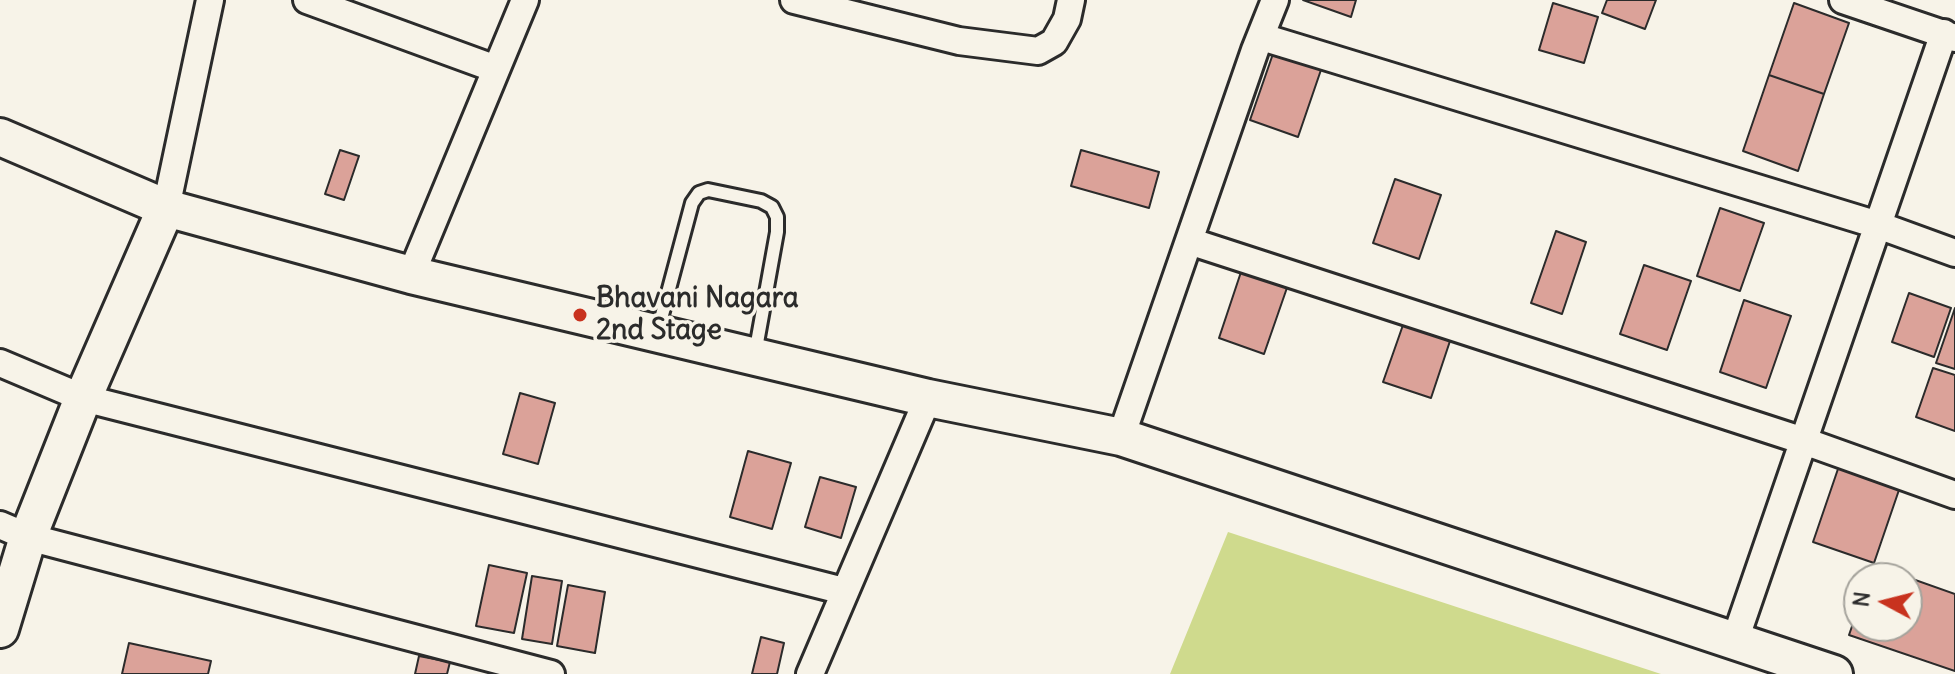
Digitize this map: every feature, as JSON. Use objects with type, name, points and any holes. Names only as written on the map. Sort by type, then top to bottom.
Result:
[{"type":"street","points":[[0,629],[14,531],[83,398],[166,208],[210,0]]},
{"type":"street","points":[[307,0],[496,69]]},
{"type":"street","points":[[411,275],[525,0]]},
{"type":"street","points":[[794,0],[959,41],[1038,51],[1054,42],[1067,19],[1071,0]]},
{"type":"street","points":[[1121,437],[1275,0]]},
{"type":"street","points":[[1735,640],[1878,225],[1949,36],[1843,0]]},
{"type":"street","points":[[1262,37],[1878,225],[1955,253]]},
{"type":"street","points":[[0,137],[166,208],[411,275],[928,398],[1121,437],[1834,674]]},
{"type":"street","points":[[1189,241],[1804,441],[1955,495]]},
{"type":"street","points":[[0,363],[83,398],[844,591]]},
{"type":"street","points":[[810,674],[928,398]]},
{"type":"street","points":[[14,531],[551,674]]},
{"type":"lane","points":[[657,334],[692,203],[699,193],[708,190],[761,201],[772,207],[777,217],[777,232],[754,357]]},
{"type":"green space","points":[[1228,532],[1661,674],[1170,674]]},
{"type":"building","points":[[1303,0],[1356,0],[1351,17]]},
{"type":"building","points":[[1607,0],[1656,0],[1645,29],[1602,13]]},
{"type":"building","points":[[1553,3],[1598,17],[1584,63],[1539,50]]},
{"type":"building","points":[[1794,3],[1849,23],[1824,94],[1769,75]]},
{"type":"building","points":[[1275,48],[1323,64],[1298,137],[1250,120]]},
{"type":"building","points":[[1769,75],[1824,94],[1798,171],[1743,151]]},
{"type":"building","points":[[340,150],[359,156],[344,200],[325,194]]},
{"type":"building","points":[[1081,150],[1159,172],[1149,208],[1071,186]]},
{"type":"building","points":[[1395,179],[1441,195],[1419,259],[1373,243]]},
{"type":"building","points":[[1720,208],[1764,223],[1740,291],[1697,276]]},
{"type":"building","points":[[1556,231],[1586,242],[1562,314],[1531,303]]},
{"type":"building","points":[[1644,265],[1691,281],[1667,350],[1620,334]]},
{"type":"building","points":[[1243,266],[1289,282],[1264,354],[1219,338]]},
{"type":"building","points":[[1909,293],[1951,308],[1934,357],[1892,342]]},
{"type":"building","points":[[1744,300],[1791,316],[1766,388],[1720,372]]},
{"type":"building","points":[[1955,308],[1955,369],[1936,363]]},
{"type":"building","points":[[1403,325],[1450,341],[1431,398],[1383,382]]},
{"type":"building","points":[[1933,368],[1955,375],[1955,431],[1916,417]]},
{"type":"building","points":[[520,393],[555,403],[538,464],[503,454]]},
{"type":"building","points":[[748,451],[791,463],[772,529],[730,517]]},
{"type":"building","points":[[1839,466],[1900,487],[1874,562],[1813,542]]},
{"type":"building","points":[[820,477],[856,487],[841,538],[805,527]]},
{"type":"building","points":[[489,565],[527,573],[514,633],[476,626]]},
{"type":"building","points":[[532,576],[562,581],[552,644],[522,639]]},
{"type":"building","points":[[1923,583],[1955,594],[1955,671],[1870,642],[1923,642]]},
{"type":"building","points":[[568,585],[605,592],[595,653],[557,646]]},
{"type":"building","points":[[761,637],[784,643],[777,674],[752,674]]},
{"type":"building","points":[[129,643],[211,661],[208,674],[122,674]]},
{"type":"building","points":[[419,656],[450,662],[447,674],[415,674]]},
{"type":"place","name":"Bhavani Nagara 2nd Stage","points":[[580,315]]}]
